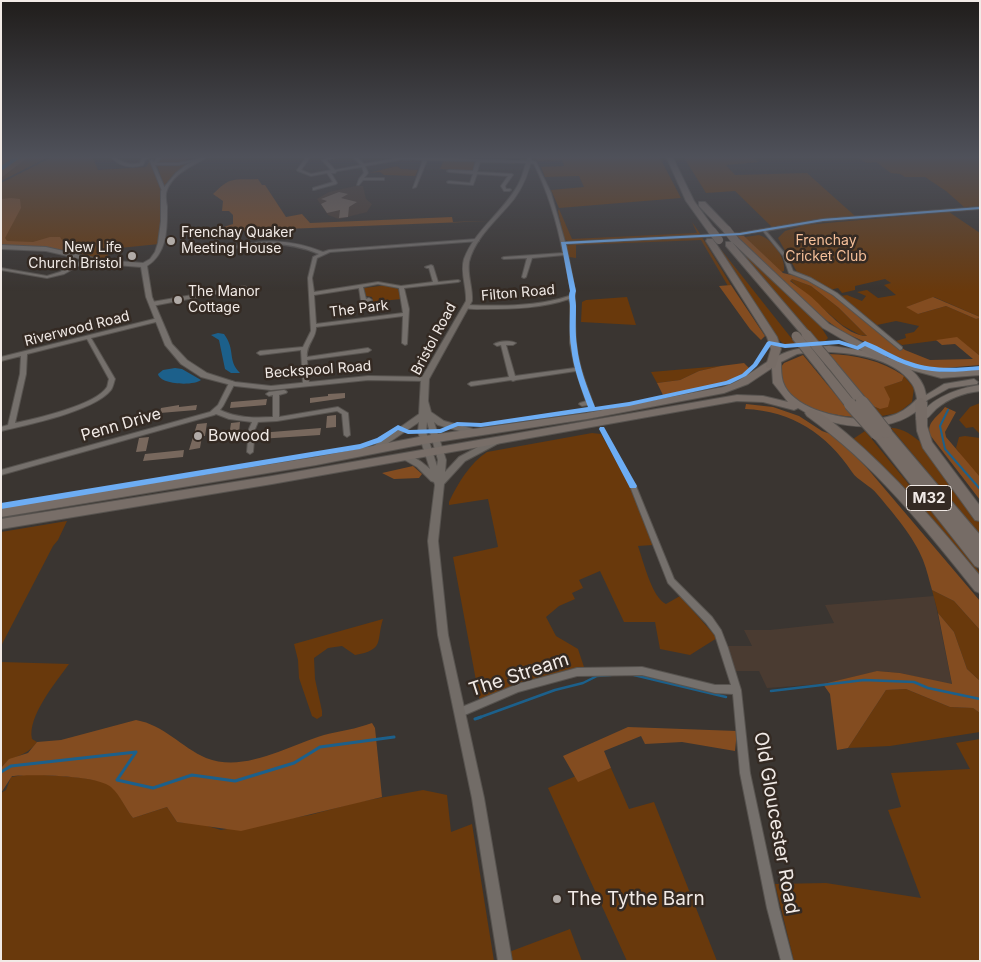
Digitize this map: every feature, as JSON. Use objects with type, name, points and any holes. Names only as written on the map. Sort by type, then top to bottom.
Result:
[{"type":"highway","name":"M32","points":[[691,201],[881,433],[980,545]]},
{"type":"highway","name":"M32","points":[[700,201],[772,337],[776,349],[772,365]]},
{"type":"highway","name":"M32","points":[[719,235],[826,326],[882,358]]},
{"type":"highway","points":[[813,350],[846,350],[882,358],[913,378],[920,386],[922,401],[911,413],[902,417],[873,422],[851,421],[810,412],[780,402],[737,398],[499,440],[438,445],[474,432],[616,411],[734,388],[746,383],[795,352],[813,350]]},
{"type":"highway","points":[[772,365],[767,377],[777,394],[810,412]]},
{"type":"highway","name":"M32","points":[[922,401],[922,436],[980,516]]},
{"type":"highway","name":"M32","points":[[810,412],[842,434],[858,450],[919,514],[980,587]]},
{"type":"highway","points":[[316,461],[352,459],[496,435],[538,433]]},
{"type":"highway","name":"M32","points":[[881,433],[980,562]]},
{"type":"highway","points":[[1,512],[316,461],[372,450],[426,447]]},
{"type":"highway","points":[[1,524],[406,457],[426,447]]},
{"type":"main road","name":"Bristol Road","points":[[439,485],[426,447],[425,379],[466,307],[471,292],[465,268],[466,260],[477,240],[509,201]]},
{"type":"main road","points":[[882,358],[928,374],[941,376],[980,372]]},
{"type":"main road","points":[[922,401],[947,386],[980,381]]},
{"type":"main road","points":[[921,419],[947,396],[958,391],[980,388]]},
{"type":"main road","points":[[425,415],[439,422],[474,432]]},
{"type":"main road","points":[[425,415],[438,445],[443,470],[439,485],[433,541],[443,635],[478,798],[504,961]]},
{"type":"main road","points":[[372,450],[425,415]]},
{"type":"main road","points":[[439,485],[462,459],[499,440]]},
{"type":"main road","points":[[406,457],[423,467],[439,485]]},
{"type":"street","points":[[1,247],[53,250],[111,264],[144,266],[150,263],[160,246],[163,201]]},
{"type":"street","points":[[553,201],[573,291],[571,298],[573,303],[572,344],[577,369],[591,405],[582,404]]},
{"type":"street","points":[[562,243],[765,232],[823,220],[980,208]]},
{"type":"street","points":[[765,232],[785,256],[790,272],[835,294],[900,348]]},
{"type":"street","points":[[211,253],[257,243],[276,242],[295,245],[321,253],[477,240]]},
{"type":"street","points":[[306,384],[305,348],[314,332],[311,269],[315,257],[321,253]]},
{"type":"street","points":[[504,258],[565,254]]},
{"type":"street","points":[[526,275],[530,256]]},
{"type":"street","points":[[1,269],[38,276],[52,276],[69,270],[89,259]]},
{"type":"street","name":"Beckspool Road","points":[[144,266],[146,283],[152,304],[169,345],[184,362],[204,375],[232,383],[271,388],[368,378],[425,379]]},
{"type":"street","points":[[427,266],[431,266],[436,283]]},
{"type":"street","points":[[311,294],[381,283],[401,287],[458,280]]},
{"type":"street","points":[[152,304],[244,287]]},
{"type":"street","points":[[361,287],[364,301],[369,300]]},
{"type":"street","points":[[401,287],[406,314],[405,343]]},
{"type":"street","name":"Filton Road","points":[[466,307],[518,305],[560,301],[571,298]]},
{"type":"street","name":"The Park","points":[[314,326],[406,314]]},
{"type":"street","name":"Riverwood Road","points":[[1,359],[158,320]]},
{"type":"street","points":[[1,429],[86,405],[108,392],[112,385],[112,379],[88,337]]},
{"type":"street","points":[[513,343],[500,344],[513,379]]},
{"type":"street","points":[[260,353],[305,348]]},
{"type":"street","points":[[305,359],[368,350]]},
{"type":"street","points":[[11,426],[23,374],[24,354]]},
{"type":"street","points":[[470,384],[577,369]]},
{"type":"street","points":[[232,383],[216,411],[223,415],[256,419],[276,419],[338,409],[345,412],[347,435]]},
{"type":"street","points":[[269,394],[284,392]]},
{"type":"street","points":[[276,393],[276,419]]},
{"type":"street","name":"Penn Drive","points":[[1,472],[59,458],[106,442],[199,418],[216,411]]},
{"type":"street","points":[[250,452],[252,429],[256,419]]},
{"type":"street","name":"Old Gloucester Road","points":[[633,486],[671,581],[709,620],[718,633],[737,690],[745,772],[773,908],[787,961]]},
{"type":"street","name":"The Stream","points":[[460,712],[518,688],[577,672],[642,671],[716,689],[737,690]]},
{"type":"shaded area","points":[[1,201],[20,201],[21,208],[5,238],[7,241],[33,242],[50,237],[60,237],[67,248],[63,251],[1,246]]},
{"type":"shaded area","points":[[223,201],[275,201],[286,217],[302,214],[310,223],[452,217],[453,222],[490,221],[208,232],[233,224],[233,215],[229,211],[222,211]]},
{"type":"shaded area","points":[[318,201],[368,201],[372,204],[367,212],[339,219],[328,215]]},
{"type":"shaded area","points":[[737,236],[744,236],[783,273],[804,278],[833,295],[905,350],[930,360],[973,359],[955,344],[942,345],[936,340],[957,337],[980,356],[980,365],[933,369],[918,366],[843,332],[816,313]],"holes":[[[792,279],[811,286],[839,308],[867,336],[859,335],[843,326],[809,295],[790,281]]]},
{"type":"shaded area","points":[[731,285],[765,336],[761,340],[750,329],[719,286]]},
{"type":"shaded area","points":[[933,297],[980,318],[976,319],[946,306],[918,314],[906,307]]},
{"type":"shaded area","points":[[828,354],[868,359],[904,376],[902,381],[884,387],[890,399],[888,407],[880,409],[873,406]]},
{"type":"shaded area","points":[[803,355],[854,417],[816,410],[790,397],[784,390],[778,371],[784,363]]},
{"type":"shaded area","points":[[744,363],[749,368],[742,374],[733,380],[709,387],[663,395],[657,383],[680,380],[699,371]]},
{"type":"shaded area","points":[[746,404],[773,407],[799,416],[822,431],[836,436],[867,468],[980,601],[980,630],[954,601],[932,590],[923,560],[909,534],[877,494],[854,475],[831,446],[807,427],[793,420],[778,414],[745,409]]},
{"type":"shaded area","points":[[945,407],[956,412],[945,432],[946,437],[980,477],[980,500],[930,435],[931,423]]},
{"type":"shaded area","points":[[413,466],[422,474],[419,478],[394,479],[382,473]]},
{"type":"shaded area","points":[[934,596],[952,685],[900,673],[878,671],[823,684],[767,688],[759,671],[733,671],[727,646],[752,646],[744,630],[770,630],[834,623],[825,605]]},
{"type":"shaded area","points":[[938,613],[954,632],[967,669],[980,681],[980,713],[973,708],[950,707],[906,689],[886,690],[848,748],[837,750],[830,694],[823,684],[877,671],[900,673],[952,684]]},
{"type":"shaded area","points":[[136,720],[155,726],[206,758],[221,762],[251,760],[324,735],[372,723],[375,728],[382,797],[241,831],[177,822],[167,807],[133,818],[118,794],[111,787],[93,780],[48,775],[12,776],[1,793],[1,768],[9,759],[28,753],[37,742],[61,740]]},
{"type":"shaded area","points":[[628,727],[737,731],[735,751],[682,742],[645,744],[641,736],[604,751],[611,768],[578,782],[563,756]]},
{"type":"green space","points":[[1,201],[161,201],[159,244],[110,249],[106,261],[49,248],[1,245]]},
{"type":"green space","points":[[556,201],[646,201],[559,208]]},
{"type":"green space","points":[[745,201],[838,201],[855,216],[811,220],[773,228]]},
{"type":"green space","points":[[957,201],[980,201],[980,206],[964,207]]},
{"type":"green space","points":[[559,209],[572,239],[697,233],[692,222],[701,235],[568,241],[564,239]]},
{"type":"green space","name":"Frenchay Cricket Club","points":[[949,212],[980,233],[980,317],[934,297],[909,306],[918,314],[946,306],[976,319],[980,318],[980,356],[957,338],[902,345],[896,341],[906,338],[905,334],[914,332],[919,326],[896,321],[877,325],[840,296],[847,295],[862,301],[866,296],[857,292],[867,290],[878,298],[896,295],[884,285],[891,283],[885,279],[855,286],[855,290],[842,293],[838,288],[830,290],[797,272],[778,238],[785,231],[805,225]]},
{"type":"green space","points":[[727,235],[819,324],[828,338],[825,341],[817,342]]},
{"type":"green space","points":[[759,235],[769,240],[777,249],[783,260],[784,271],[781,272],[745,237]]},
{"type":"green space","points":[[702,237],[731,285],[728,286],[701,240],[576,245],[576,258],[569,257],[566,246],[579,243]]},
{"type":"green space","points":[[715,242],[796,344],[785,345],[773,335]]},
{"type":"green space","points":[[792,279],[811,286],[839,308],[867,336],[860,335],[842,325],[790,280]]},
{"type":"green space","points":[[387,285],[398,289],[401,299],[373,302],[372,297],[366,296],[364,288]]},
{"type":"green space","points":[[627,297],[636,325],[581,322],[582,302],[586,300]]},
{"type":"green space","points":[[721,366],[699,371],[680,380],[657,383],[651,372]]},
{"type":"green space","points":[[904,376],[914,388],[912,402],[898,413],[882,416],[873,406],[880,409],[883,387],[902,381]]},
{"type":"green space","points":[[980,403],[980,434],[973,427],[966,428],[959,420],[970,407]]},
{"type":"green space","points":[[891,428],[896,428],[912,435],[923,444],[980,521],[980,535]]},
{"type":"green space","points":[[865,431],[967,555],[980,573],[980,582],[853,439]]},
{"type":"green space","points":[[592,433],[601,434],[638,501],[653,545],[638,546],[656,594],[666,604],[680,596],[717,638],[690,655],[660,649],[655,622],[624,622],[600,571],[579,580],[583,588],[572,593],[575,599],[559,606],[546,617],[556,636],[578,649],[584,667],[480,702],[453,557],[498,547],[488,499],[449,505],[449,502],[465,474],[487,452]]},
{"type":"green space","points":[[959,437],[980,438],[980,477],[970,468],[956,448]]},
{"type":"green space","points":[[67,521],[58,540],[53,546],[1,646],[1,532]]},
{"type":"green space","points":[[932,590],[954,601],[980,630],[980,681],[967,669],[954,632],[938,613]]},
{"type":"green space","points":[[383,619],[378,643],[371,650],[355,655],[342,646],[328,648],[314,658],[315,679],[322,716],[317,719],[312,716],[299,678],[298,660],[294,644]]},
{"type":"green space","points":[[1,662],[69,664],[38,710],[32,730],[32,739],[37,742],[28,751],[10,760],[1,768]]},
{"type":"green space","points":[[906,689],[950,707],[973,708],[980,713],[980,732],[890,746],[848,748],[886,690]]},
{"type":"green space","points":[[980,739],[980,961],[794,961],[775,884],[826,883],[921,898],[888,810],[901,807],[891,773],[970,769],[956,743]]},
{"type":"green space","points":[[611,768],[629,809],[654,802],[717,961],[627,961],[548,788],[576,776],[578,781]]},
{"type":"green space","points":[[30,774],[85,778],[105,783],[111,786],[120,797],[133,818],[167,807],[177,822],[201,824],[221,830],[310,815],[358,802],[423,790],[447,795],[451,832],[472,824],[494,961],[1,961],[1,793],[6,790],[11,777]]},
{"type":"green space","points":[[570,929],[582,961],[511,961],[509,952]]},
{"type":"water","points":[[224,334],[228,340],[234,364],[240,373],[231,373],[225,369],[219,340],[211,335]]},
{"type":"water","points":[[182,369],[201,380],[185,384],[165,380],[160,378],[158,374],[163,370]]},
{"type":"building","points":[[327,201],[357,202],[349,207],[348,217],[339,218],[340,210],[327,213],[321,204]]},
{"type":"building","points":[[345,393],[345,398],[310,403],[310,398],[328,396],[328,394]]},
{"type":"building","points":[[267,399],[266,405],[230,408],[231,402]]},
{"type":"building","points":[[179,405],[179,407],[197,405],[196,410],[160,413],[161,408]]},
{"type":"building","points":[[336,415],[336,427],[326,428],[327,416]]},
{"type":"building","name":"Bowood","points":[[240,422],[239,434],[229,436],[231,423]]},
{"type":"building","name":"Bowood","points":[[207,423],[205,436],[202,436],[200,448],[189,450],[197,424]]},
{"type":"building","points":[[321,428],[320,435],[259,439],[259,433]]},
{"type":"building","points":[[149,437],[146,451],[136,452],[139,438]]},
{"type":"building","points":[[184,450],[183,457],[143,461],[145,454]]},
{"type":"waterway","points":[[948,410],[940,426],[945,449],[980,489]]},
{"type":"waterway","points":[[478,718],[555,690],[583,683],[597,676],[611,675]]},
{"type":"waterway","points":[[634,675],[726,697]]},
{"type":"waterway","points":[[771,691],[864,680],[914,682],[928,688],[980,699]]},
{"type":"waterway","points":[[1,772],[11,766],[136,752],[117,780],[153,788],[192,775],[235,781],[294,763],[320,747],[394,737]]},
{"type":"cycle path","points":[[592,408],[575,357],[572,332],[573,303],[571,297],[573,291],[563,243],[740,234],[823,220],[980,208]]},
{"type":"cycle path","points":[[1,506],[360,446],[379,440],[398,427],[408,432],[441,431],[457,424],[481,425],[629,404],[728,383],[744,375],[755,365],[769,343],[785,346],[839,342],[858,348],[865,343],[920,367],[945,370],[980,368]]},
{"type":"cycle path","points":[[602,429],[633,486]]},
{"type":"place","name":"Frenchay Quaker Meeting House","points":[[171,241]]},
{"type":"place","name":"New Life Church Bristol","points":[[132,256]]},
{"type":"place","name":"The Manor Cottage","points":[[178,300]]},
{"type":"place","name":"Bowood","points":[[198,436]]},
{"type":"place","name":"The Tythe Barn","points":[[557,899]]}]
